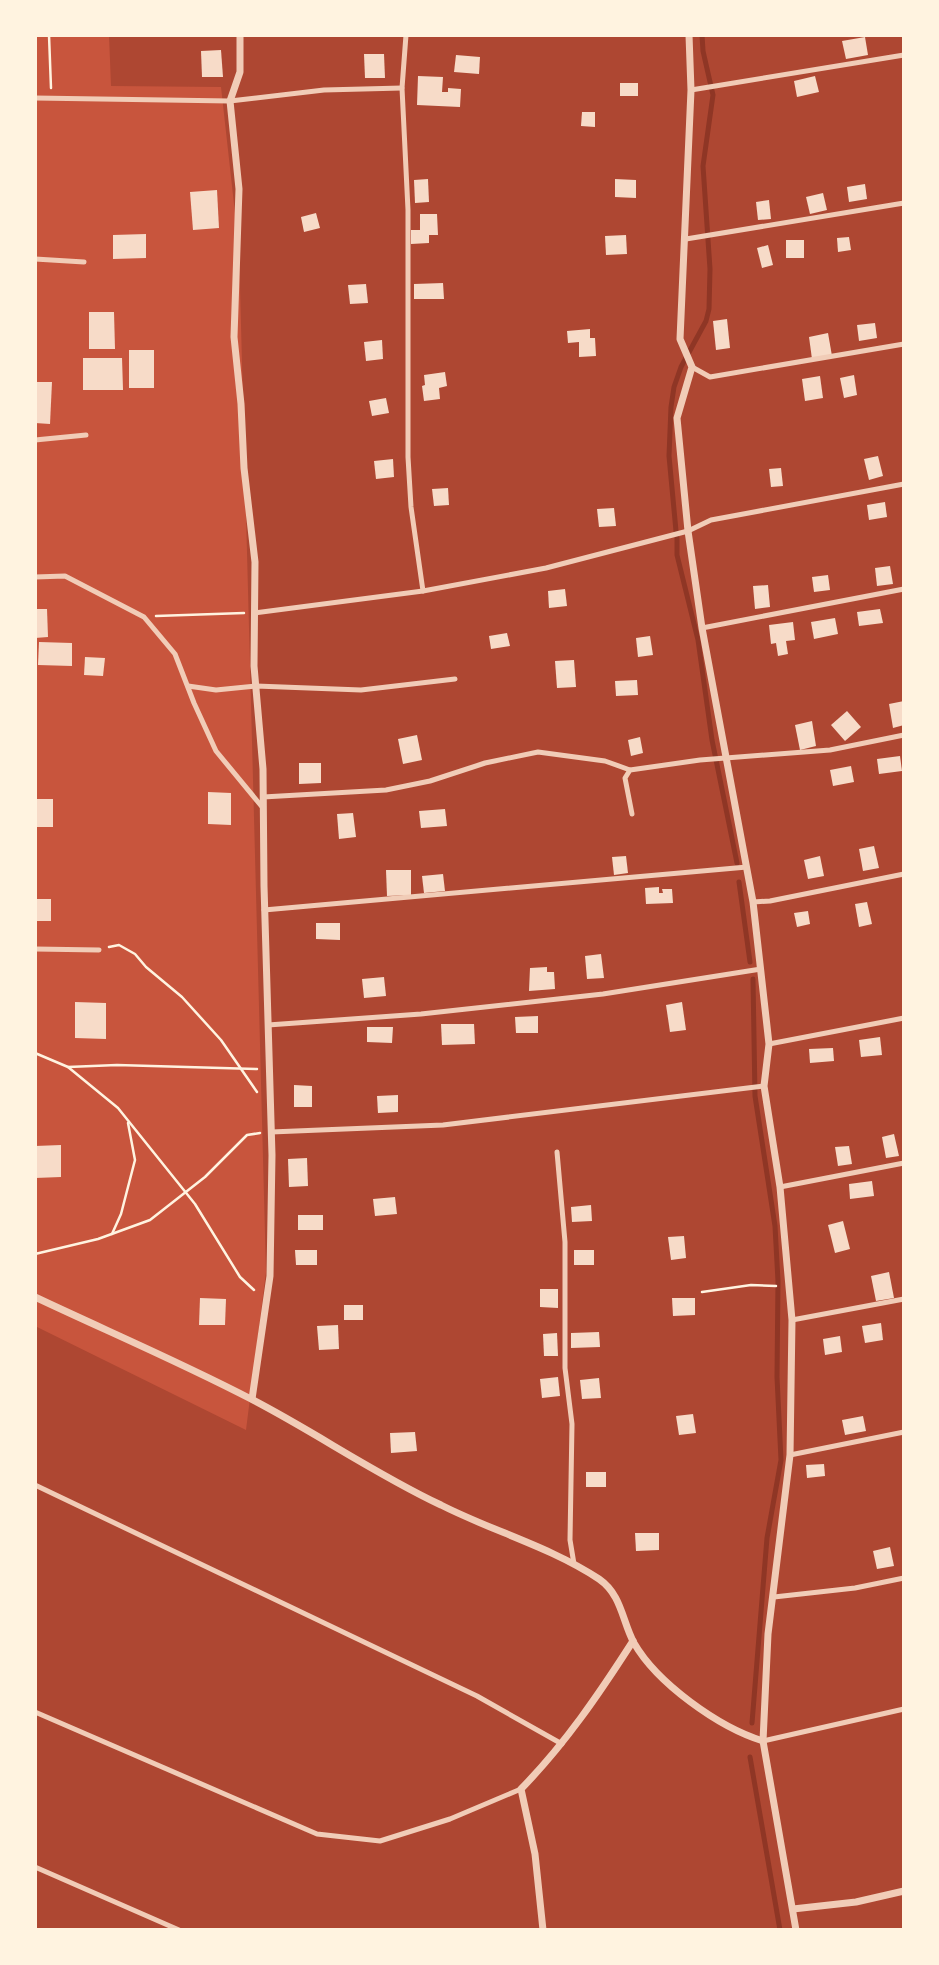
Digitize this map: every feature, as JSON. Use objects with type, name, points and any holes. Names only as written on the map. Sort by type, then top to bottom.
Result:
[{"type":"street","points":[[240,35],[240,72],[230,101],[239,189],[234,337],[242,404],[244,468],[255,562],[254,666],[263,797],[271,1109],[270,1276],[252,1399]]},
{"type":"street","points":[[689,35],[691,90],[680,338],[691,364],[677,418],[688,531],[702,628],[753,902],[769,1044],[763,1086],[780,1187],[792,1320],[790,1455],[768,1634],[762,1741],[796,1930]]},
{"type":"street","points":[[35,1297],[252,1399],[440,1505],[574,1564],[602,1581],[619,1600],[633,1641],[653,1670],[710,1717],[762,1741]]},
{"type":"street","points":[[543,1930],[534,1854],[521,1788],[562,1744],[595,1700],[633,1641]]},
{"type":"street","points":[[793,1909],[856,1902],[904,1891]]},
{"type":"lane","points":[[406,35],[401,88],[408,210],[408,457],[411,507],[422,591]]},
{"type":"lane","points":[[691,90],[904,55]]},
{"type":"lane","points":[[35,98],[230,101],[324,90],[401,88]]},
{"type":"lane","points":[[686,239],[904,203]]},
{"type":"lane","points":[[35,260],[84,262]]},
{"type":"lane","points":[[691,364],[710,377],[904,344]]},
{"type":"lane","points":[[35,440],[86,435]]},
{"type":"lane","points":[[254,613],[422,591],[546,568],[688,531],[711,520],[904,484]]},
{"type":"lane","points":[[35,578],[65,576],[144,617],[176,654],[216,751],[263,808]]},
{"type":"lane","points":[[702,628],[904,589]]},
{"type":"lane","points":[[188,686],[216,690],[256,686],[361,690],[455,679]]},
{"type":"lane","points":[[263,797],[386,790],[430,781],[485,763],[538,752],[604,761],[631,769],[830,750],[904,735]]},
{"type":"lane","points":[[631,769],[625,778],[632,814]]},
{"type":"lane","points":[[264,910],[747,867]]},
{"type":"lane","points":[[753,902],[770,901],[904,874]]},
{"type":"lane","points":[[35,949],[99,950]]},
{"type":"lane","points":[[268,1025],[421,1014],[603,994],[761,969]]},
{"type":"lane","points":[[769,1044],[904,1018]]},
{"type":"lane","points":[[271,1132],[443,1125],[763,1086]]},
{"type":"lane","points":[[557,1152],[565,1242],[565,1368],[572,1424],[570,1540],[574,1564]]},
{"type":"lane","points":[[780,1187],[904,1163]]},
{"type":"lane","points":[[792,1320],[904,1299]]},
{"type":"lane","points":[[790,1455],[904,1432]]},
{"type":"lane","points":[[35,1485],[477,1696],[562,1744]]},
{"type":"lane","points":[[774,1597],[855,1588],[904,1578]]},
{"type":"lane","points":[[762,1741],[904,1709]]},
{"type":"lane","points":[[35,1712],[317,1834],[380,1841],[450,1819],[521,1788]]},
{"type":"lane","points":[[35,1867],[179,1930]]},
{"type":"path","points":[[48,35],[51,97]]},
{"type":"path","points":[[144,617],[254,613]]},
{"type":"path","points":[[99,950],[119,945],[135,954],[146,967],[182,997],[221,1041],[271,1109]]},
{"type":"path","points":[[35,1053],[68,1067],[118,1108],[185,1191],[227,1252],[240,1277],[260,1295]]},
{"type":"path","points":[[68,1067],[117,1065],[269,1069]]},
{"type":"path","points":[[111,1234],[121,1214],[135,1160],[128,1120]]},
{"type":"path","points":[[35,1254],[111,1234],[150,1220],[205,1177],[247,1135],[271,1132]]},
{"type":"path","points":[[702,1292],[772,1285]]},
{"type":"shaded area","points":[[109,35],[904,35],[904,1930],[35,1930],[35,1326],[246,1430],[266,1272],[239,249],[221,87],[111,86]]},
{"type":"building","points":[[865,37],[868,55],[846,59],[842,41]]},
{"type":"building","points":[[221,50],[223,77],[202,77],[201,51]]},
{"type":"building","points":[[364,54],[384,54],[385,78],[365,78]]},
{"type":"building","points":[[456,55],[480,57],[479,74],[454,72]]},
{"type":"building","points":[[418,76],[443,77],[442,92],[448,92],[448,88],[461,89],[460,107],[417,105]]},
{"type":"building","points":[[815,76],[819,92],[797,97],[794,81]]},
{"type":"building","points":[[620,83],[638,83],[638,96],[620,96]]},
{"type":"building","points":[[582,112],[595,112],[595,127],[581,126]]},
{"type":"building","points":[[428,179],[429,202],[415,203],[414,180]]},
{"type":"building","points":[[615,179],[636,180],[636,198],[615,197]]},
{"type":"building","points":[[865,184],[867,199],[849,202],[847,187]]},
{"type":"building","points":[[217,190],[219,228],[193,230],[190,192]]},
{"type":"building","points":[[823,193],[827,210],[810,214],[806,197]]},
{"type":"building","points":[[769,200],[771,219],[758,220],[756,202]]},
{"type":"building","points":[[316,213],[320,228],[304,232],[301,217]]},
{"type":"building","points":[[420,214],[437,214],[438,235],[429,235],[429,243],[411,244],[411,230],[420,230]]},
{"type":"building","points":[[146,234],[146,258],[113,259],[113,235]]},
{"type":"building","points":[[626,235],[627,254],[606,255],[605,236]]},
{"type":"building","points":[[849,237],[851,250],[838,252],[837,238]]},
{"type":"building","points":[[786,240],[804,240],[804,258],[786,258]]},
{"type":"building","points":[[768,245],[773,265],[762,268],[757,248]]},
{"type":"building","points":[[443,283],[444,299],[414,299],[414,284]]},
{"type":"building","points":[[366,284],[368,303],[350,304],[348,285]]},
{"type":"building","points":[[89,312],[114,312],[115,349],[89,349]]},
{"type":"building","points":[[727,319],[730,348],[716,350],[713,321]]},
{"type":"building","points":[[875,323],[877,338],[859,341],[857,325]]},
{"type":"building","points":[[590,329],[590,338],[595,338],[596,356],[579,357],[579,342],[568,343],[567,331]]},
{"type":"building","points":[[828,333],[832,356],[812,359],[809,337]]},
{"type":"building","points":[[382,340],[383,359],[366,361],[364,342]]},
{"type":"building","points":[[129,350],[154,350],[154,388],[129,388]]},
{"type":"building","points":[[83,358],[122,358],[123,390],[83,390]]},
{"type":"building","points":[[445,372],[447,386],[439,388],[440,399],[424,401],[424,375]]},
{"type":"building","points":[[854,375],[857,395],[844,398],[840,378]]},
{"type":"building","points":[[820,376],[823,398],[805,401],[802,379]]},
{"type":"building","points":[[35,382],[52,382],[50,424],[35,423]]},
{"type":"building","points":[[386,398],[389,413],[372,416],[369,401]]},
{"type":"building","points":[[878,456],[883,476],[869,480],[864,459]]},
{"type":"building","points":[[393,459],[394,477],[376,479],[374,461]]},
{"type":"building","points":[[781,468],[783,486],[771,487],[769,469]]},
{"type":"building","points":[[448,488],[449,505],[434,506],[432,489]]},
{"type":"building","points":[[885,502],[887,517],[869,520],[867,505]]},
{"type":"building","points":[[614,508],[616,526],[599,527],[597,509]]},
{"type":"building","points":[[890,566],[893,584],[877,586],[875,568]]},
{"type":"building","points":[[828,575],[830,590],[814,592],[812,577]]},
{"type":"building","points":[[768,585],[770,607],[755,609],[753,586]]},
{"type":"building","points":[[565,589],[567,606],[549,608],[548,591]]},
{"type":"building","points":[[35,609],[47,609],[48,637],[35,638]]},
{"type":"building","points":[[880,609],[883,623],[859,626],[857,612]]},
{"type":"building","points":[[835,618],[838,634],[814,639],[811,622]]},
{"type":"building","points":[[793,622],[795,640],[786,641],[788,654],[778,656],[776,643],[771,644],[769,625]]},
{"type":"building","points":[[507,633],[510,646],[491,649],[489,636]]},
{"type":"building","points":[[650,636],[653,655],[638,657],[636,638]]},
{"type":"building","points":[[39,642],[72,643],[72,666],[38,665]]},
{"type":"building","points":[[85,657],[105,658],[103,676],[84,675]]},
{"type":"building","points":[[574,660],[576,687],[557,688],[555,661]]},
{"type":"building","points":[[637,680],[638,695],[616,696],[615,681]]},
{"type":"building","points":[[904,701],[904,725],[893,728],[889,704]]},
{"type":"building","points":[[847,711],[861,727],[845,741],[831,725]]},
{"type":"building","points":[[812,721],[816,746],[800,750],[795,725]]},
{"type":"building","points":[[417,735],[422,760],[403,764],[398,739]]},
{"type":"building","points":[[640,737],[643,753],[631,756],[628,740]]},
{"type":"building","points":[[900,756],[902,771],[879,774],[877,759]]},
{"type":"building","points":[[299,763],[321,763],[321,783],[299,784]]},
{"type":"building","points":[[851,766],[854,782],[833,786],[830,770]]},
{"type":"building","points":[[208,792],[231,793],[231,825],[208,824]]},
{"type":"building","points":[[35,799],[53,799],[53,827],[35,827]]},
{"type":"building","points":[[445,809],[447,826],[421,828],[419,811]]},
{"type":"building","points":[[353,813],[356,837],[339,839],[337,814]]},
{"type":"building","points":[[874,846],[879,868],[863,871],[859,849]]},
{"type":"building","points":[[626,856],[628,873],[614,875],[612,857]]},
{"type":"building","points":[[820,856],[824,876],[808,879],[804,860]]},
{"type":"building","points":[[386,870],[411,870],[411,895],[387,896]]},
{"type":"building","points":[[443,874],[445,891],[424,893],[422,876]]},
{"type":"building","points":[[659,887],[659,893],[663,893],[662,889],[672,889],[673,903],[646,904],[645,888]]},
{"type":"building","points":[[35,899],[51,899],[51,921],[35,921]]},
{"type":"building","points":[[867,902],[872,924],[859,927],[855,904]]},
{"type":"building","points":[[808,911],[810,924],[797,927],[794,913]]},
{"type":"building","points":[[316,923],[340,923],[340,940],[316,939]]},
{"type":"building","points":[[601,954],[604,978],[587,979],[585,956]]},
{"type":"building","points":[[547,967],[547,972],[554,972],[555,989],[529,991],[530,968]]},
{"type":"building","points":[[384,977],[386,996],[364,998],[362,979]]},
{"type":"building","points":[[75,1002],[106,1003],[106,1039],[75,1038]]},
{"type":"building","points":[[682,1002],[686,1030],[670,1032],[666,1005]]},
{"type":"building","points":[[538,1016],[538,1033],[516,1033],[515,1017]]},
{"type":"building","points":[[441,1024],[474,1024],[475,1044],[442,1045]]},
{"type":"building","points":[[367,1027],[393,1027],[392,1043],[367,1042]]},
{"type":"building","points":[[880,1037],[882,1055],[861,1057],[859,1040]]},
{"type":"building","points":[[833,1048],[834,1061],[810,1063],[809,1049]]},
{"type":"building","points":[[294,1085],[312,1086],[312,1107],[294,1107]]},
{"type":"building","points":[[398,1095],[398,1112],[378,1113],[377,1096]]},
{"type":"building","points":[[894,1134],[899,1156],[886,1158],[882,1137]]},
{"type":"building","points":[[61,1145],[61,1177],[35,1178],[35,1146]]},
{"type":"building","points":[[849,1146],[852,1164],[838,1166],[835,1147]]},
{"type":"building","points":[[307,1158],[308,1186],[289,1187],[288,1159]]},
{"type":"building","points":[[872,1181],[874,1196],[850,1199],[849,1184]]},
{"type":"building","points":[[395,1197],[397,1214],[375,1216],[373,1199]]},
{"type":"building","points":[[591,1205],[592,1221],[572,1222],[571,1207]]},
{"type":"building","points":[[298,1215],[323,1215],[323,1230],[298,1230]]},
{"type":"building","points":[[843,1221],[850,1249],[835,1253],[828,1225]]},
{"type":"building","points":[[684,1236],[686,1258],[671,1260],[668,1237]]},
{"type":"building","points":[[295,1250],[317,1250],[317,1265],[296,1265]]},
{"type":"building","points":[[574,1250],[594,1250],[594,1265],[574,1265]]},
{"type":"building","points":[[889,1272],[894,1298],[876,1301],[871,1276]]},
{"type":"building","points":[[540,1289],[558,1289],[558,1308],[540,1307]]},
{"type":"building","points":[[200,1298],[226,1299],[225,1325],[199,1325]]},
{"type":"building","points":[[672,1298],[695,1298],[695,1315],[673,1316]]},
{"type":"building","points":[[344,1305],[363,1305],[363,1320],[344,1320]]},
{"type":"building","points":[[881,1323],[883,1340],[865,1343],[862,1326]]},
{"type":"building","points":[[338,1325],[339,1349],[319,1350],[317,1326]]},
{"type":"building","points":[[599,1332],[600,1347],[571,1348],[571,1333]]},
{"type":"building","points":[[557,1333],[558,1356],[544,1356],[543,1334]]},
{"type":"building","points":[[840,1336],[842,1352],[825,1355],[823,1339]]},
{"type":"building","points":[[558,1377],[560,1396],[542,1398],[540,1379]]},
{"type":"building","points":[[599,1378],[601,1398],[582,1399],[580,1380]]},
{"type":"building","points":[[693,1414],[696,1433],[679,1435],[676,1416]]},
{"type":"building","points":[[863,1416],[866,1431],[845,1435],[842,1420]]},
{"type":"building","points":[[415,1432],[417,1451],[391,1453],[390,1433]]},
{"type":"building","points":[[824,1464],[825,1476],[807,1478],[806,1465]]},
{"type":"building","points":[[586,1472],[606,1472],[606,1487],[586,1487]]},
{"type":"building","points":[[635,1533],[659,1533],[659,1550],[636,1551]]},
{"type":"building","points":[[890,1547],[894,1566],[877,1569],[873,1551]]},
{"type":"waterway","points":[[676,531],[669,456],[671,407],[681,367],[706,321],[709,309],[710,269],[703,166],[713,95],[702,35]]},
{"type":"waterway","points":[[677,538],[677,555],[698,640],[712,740],[737,863]]},
{"type":"waterway","points":[[739,882],[750,962]]},
{"type":"waterway","points":[[752,1723],[767,1538],[781,1460],[775,1226],[755,1096],[753,979]]},
{"type":"waterway","points":[[750,1757],[780,1930]]}]
